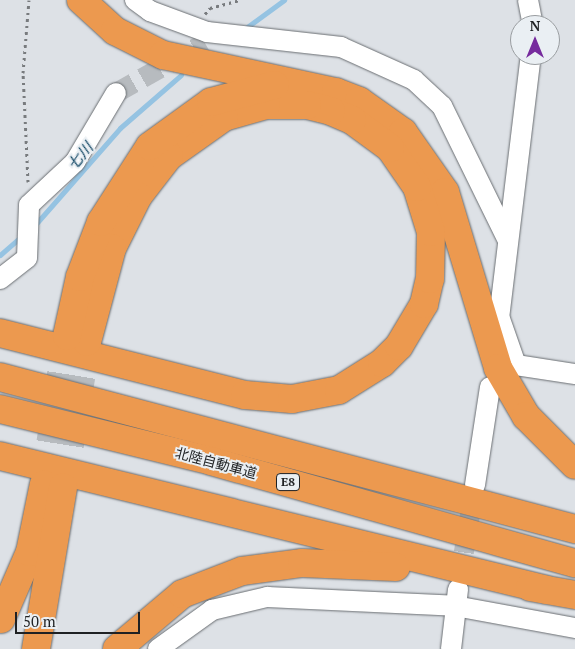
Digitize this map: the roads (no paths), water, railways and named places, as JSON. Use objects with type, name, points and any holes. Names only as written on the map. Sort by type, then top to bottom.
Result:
[{"type":"highway","points":[[81,0],[115,31],[163,55],[336,92],[359,101],[403,132],[434,171],[454,217],[481,322],[498,368],[526,416],[575,465]]},
{"type":"highway","points":[[0,333],[246,395],[292,399],[339,390],[393,352],[424,304],[430,279],[432,232],[417,187],[390,148],[352,120],[331,111],[308,105],[266,105],[224,117],[169,156],[138,196],[112,248],[77,339],[80,277],[101,222],[131,170],[157,140],[191,113],[236,92],[283,84],[336,92]]},
{"type":"highway","name":"北陸自動車道","points":[[0,377],[575,529]]},
{"type":"highway","name":"北陸自動車道","points":[[0,409],[211,461],[575,563]]},
{"type":"highway","points":[[0,456],[547,590]]},
{"type":"highway","points":[[1,618],[30,552],[54,485],[36,649]]},
{"type":"highway","points":[[116,649],[182,594],[219,578],[272,565],[370,564],[575,595]]},
{"type":"street","points":[[135,0],[150,11],[202,34],[340,47],[414,80],[442,106],[508,241]]},
{"type":"street","points":[[528,0],[531,15]]},
{"type":"street","points":[[497,335],[498,314],[530,65]]},
{"type":"street","points":[[0,279],[27,258],[29,213],[75,162],[116,93]]},
{"type":"street","points":[[498,314],[516,365],[575,374]]},
{"type":"street","points":[[475,485],[490,387]]},
{"type":"street","points":[[451,649],[456,597]]},
{"type":"street","points":[[158,649],[212,610],[249,599],[456,597],[575,628]]},
{"type":"waterway","name":"七川","points":[[243,30],[284,0]]},
{"type":"waterway","name":"七川","points":[[34,226],[120,128],[181,75]]},
{"type":"waterway","name":"七川","points":[[0,255],[22,236]]},
{"type":"tunnel","points":[[116,93],[205,43]]},
{"type":"tunnel","points":[[44,484],[67,336]]},
{"type":"tunnel","points":[[63,487],[87,342]]},
{"type":"tunnel","points":[[459,582],[474,490]]}]
